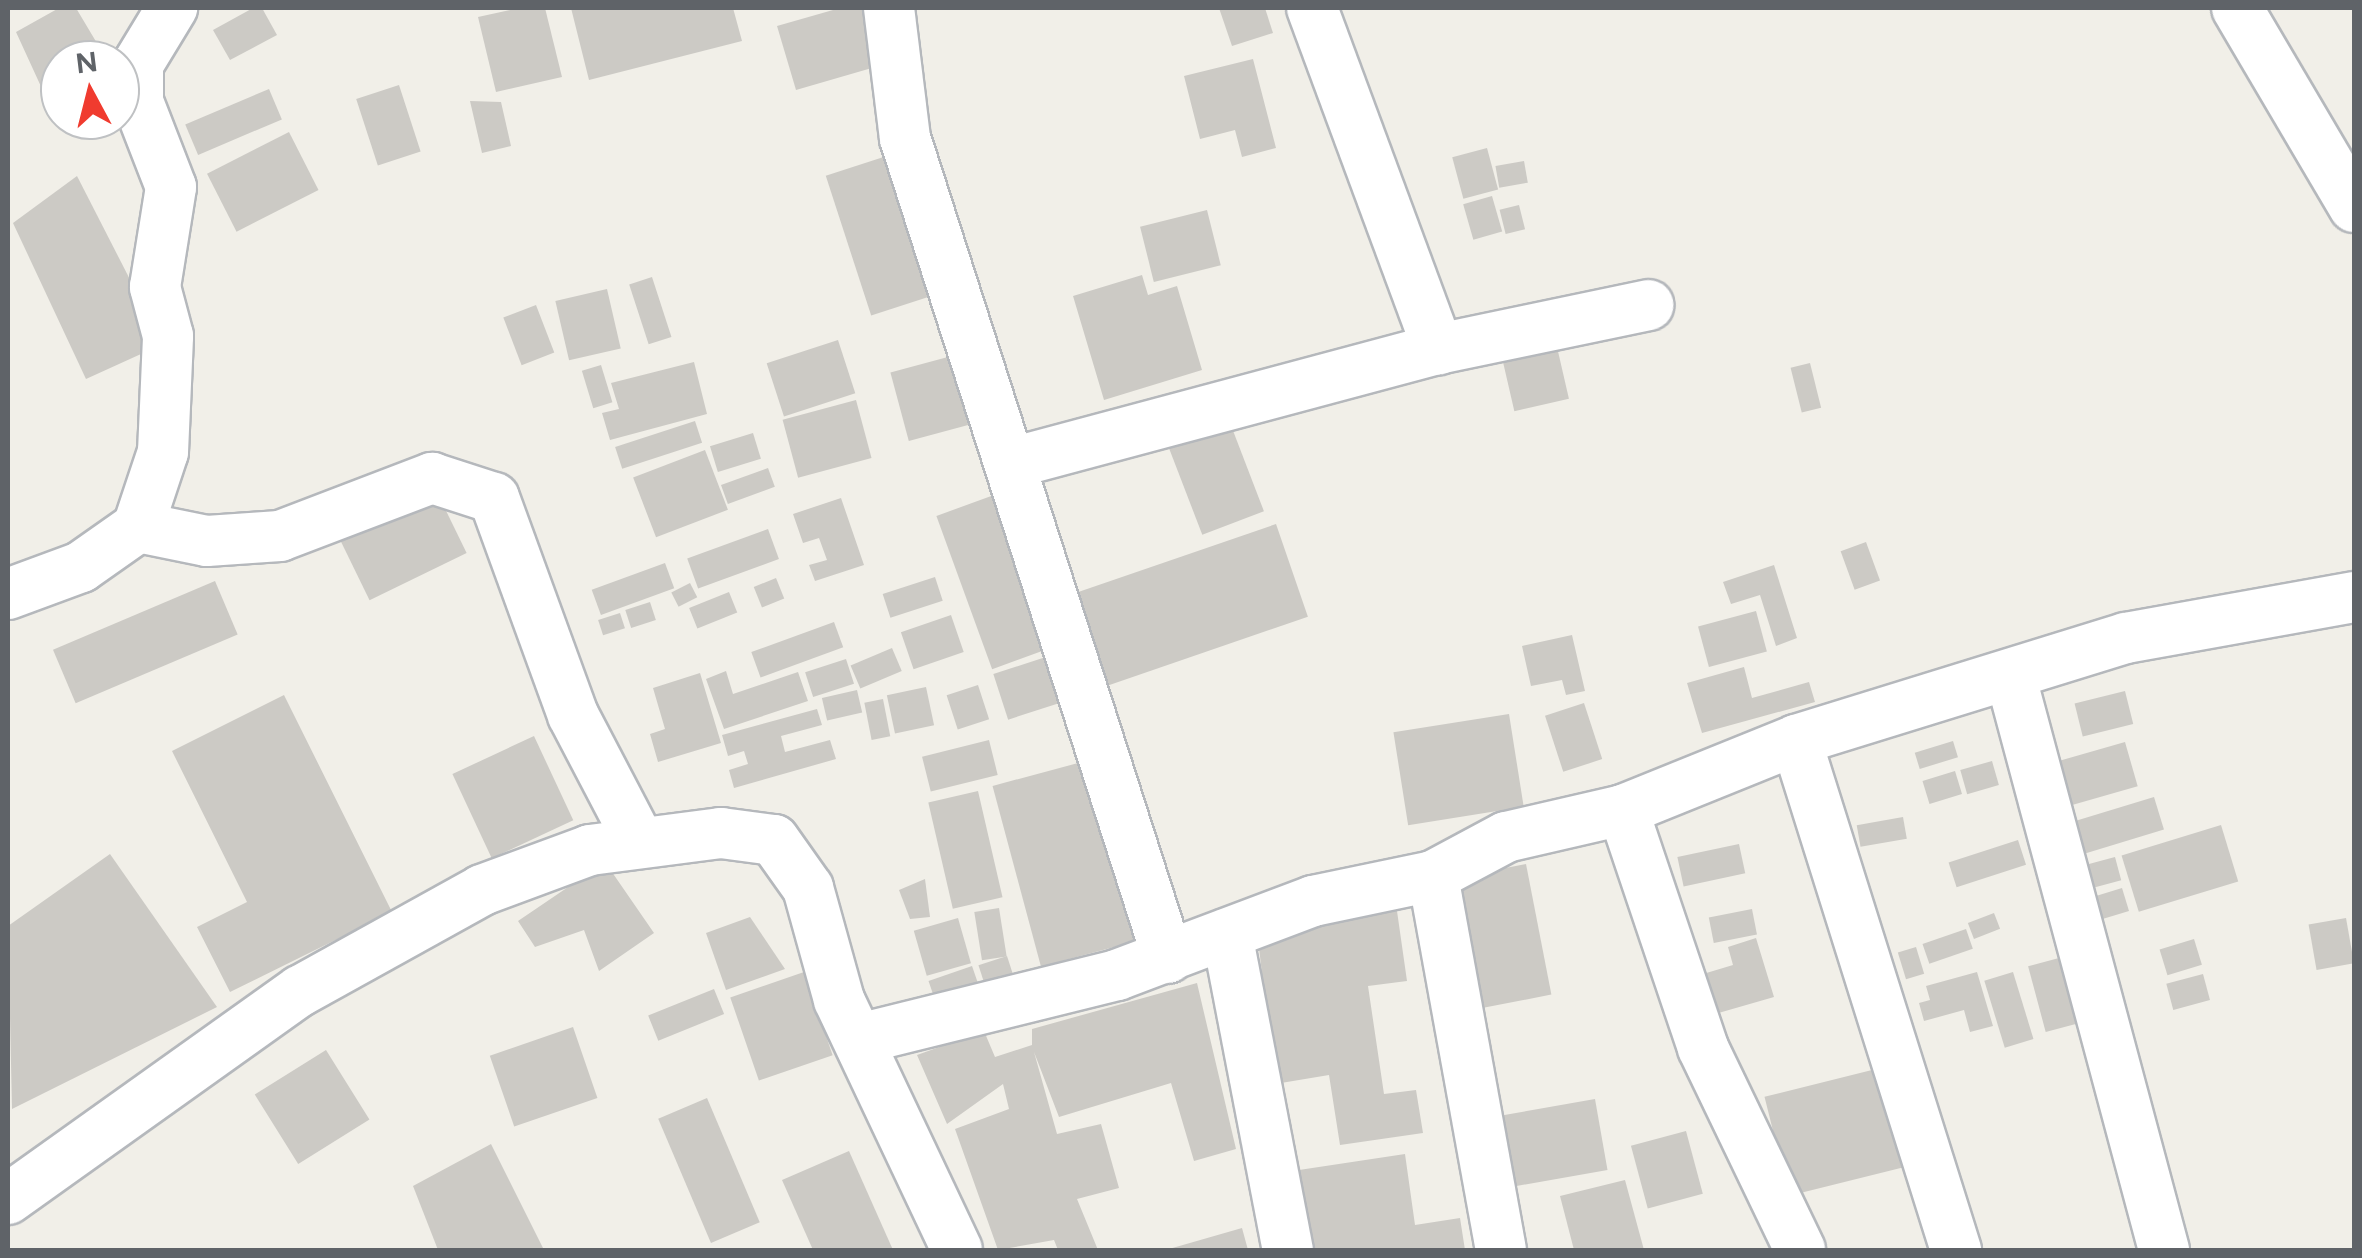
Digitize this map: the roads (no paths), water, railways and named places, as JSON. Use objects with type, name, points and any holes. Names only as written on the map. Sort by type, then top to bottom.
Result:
[{"type":"street","points":[[8,594],[81,567],[138,528],[162,452],[168,336],[155,287],[171,209],[171,187],[138,102],[138,64],[172,8]]},
{"type":"street","points":[[889,8],[905,138],[1168,958]]},
{"type":"street","points":[[1312,8],[1438,349]]},
{"type":"street","points":[[2236,8],[2354,207]]},
{"type":"street","points":[[1012,463],[1438,349],[1648,304]]},
{"type":"street","points":[[138,528],[207,541],[280,536],[432,478],[494,498],[573,715],[640,843]]},
{"type":"street","points":[[859,1039],[1168,958],[1312,901],[1433,876],[1506,838],[1624,810],[1796,740],[2011,678],[2126,638],[2354,597]]},
{"type":"street","points":[[2011,678],[2164,1250]]},
{"type":"street","points":[[1796,740],[1956,1250]]},
{"type":"street","points":[[1624,810],[1703,1048],[1800,1250]]},
{"type":"street","points":[[8,1199],[300,991],[482,890],[590,850],[721,832],[774,840],[808,888],[838,1000],[956,1250]]},
{"type":"street","points":[[1433,876],[1501,1250]]},
{"type":"street","points":[[1227,934],[1288,1250]]}]
